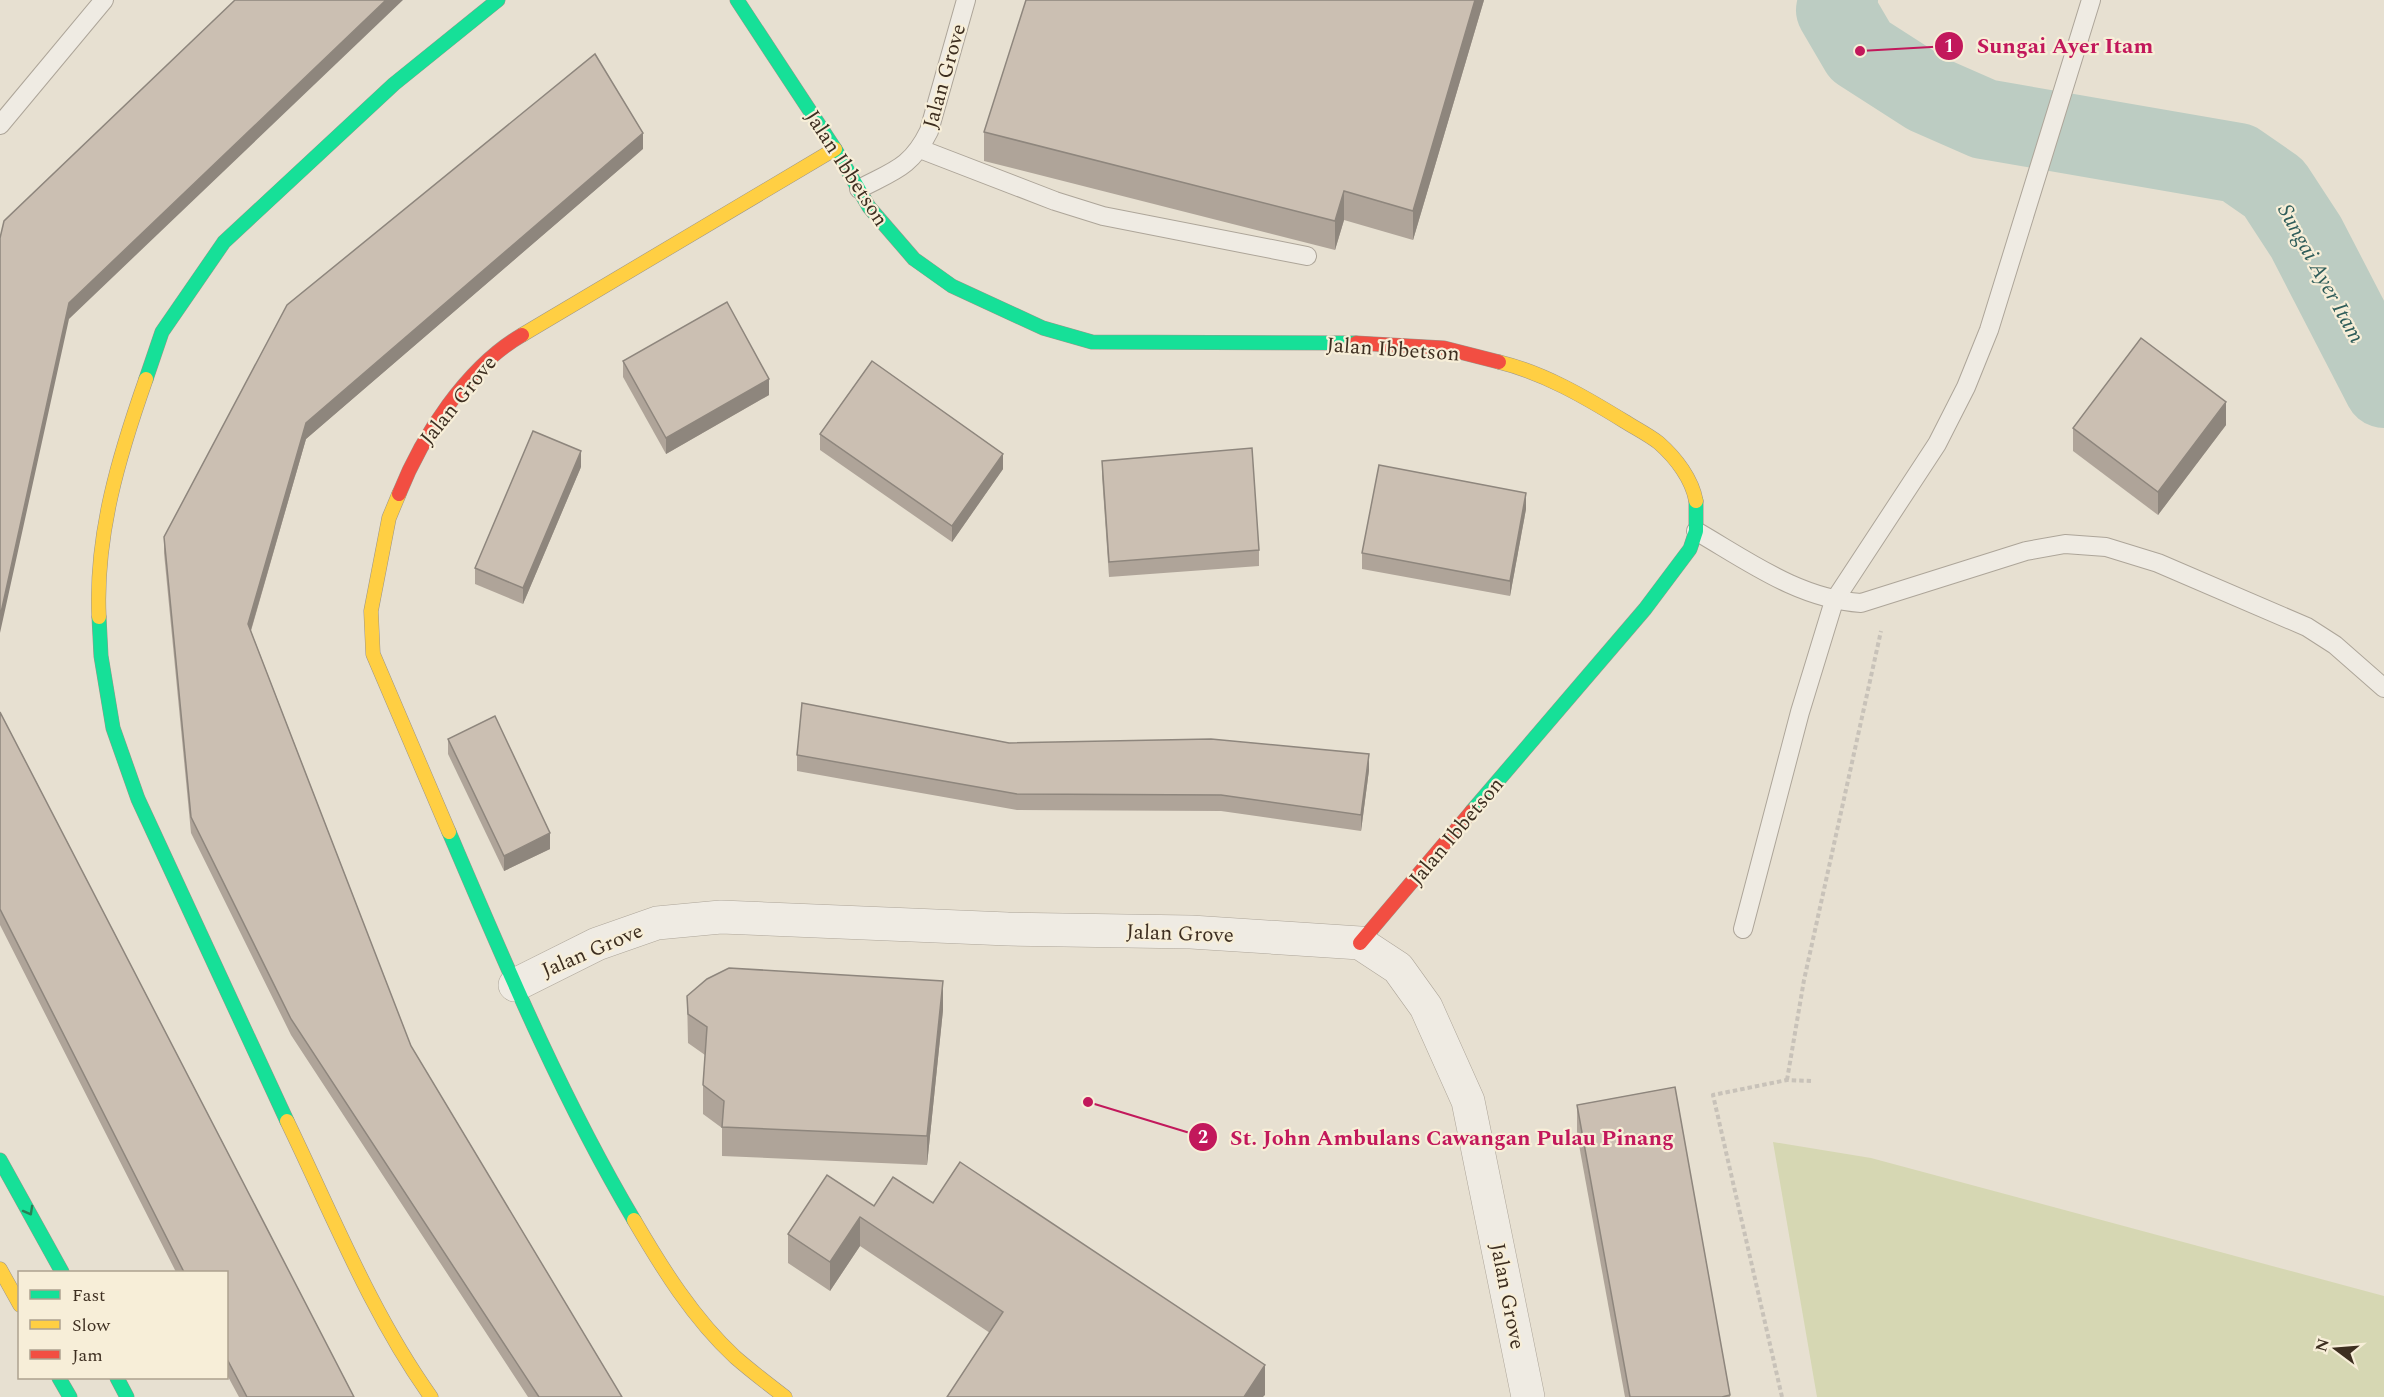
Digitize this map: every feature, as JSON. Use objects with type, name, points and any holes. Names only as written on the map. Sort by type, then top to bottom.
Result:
[{"type":"street","points":[[431,1397],[408,1365],[376,1310],[226,993],[138,799],[113,728],[101,656],[98,593],[103,529],[128,430],[162,333],[192,285],[225,242],[394,84],[498,0]]},
{"type":"street","name":"Jalan Ibbetson","points":[[737,0],[883,225],[914,259],[952,286],[1043,328],[1092,342],[1364,344],[1433,347],[1524,368],[1588,399],[1659,443],[1682,468],[1694,491],[1696,531],[1690,549],[1645,609],[1360,943]]},
{"type":"street","name":"Jalan Grove","points":[[785,1397],[734,1356],[694,1312],[661,1266],[612,1183],[515,985],[373,654],[371,611],[389,518],[414,456],[451,402],[501,347],[834,149]]},
{"type":"street","name":"Jalan Grove","points":[[515,985],[597,944],[657,923],[720,917],[1008,928],[1191,932],[1360,943],[1398,968],[1426,1007],[1468,1101],[1528,1397]]},
{"type":"street","points":[[0,1160],[61,1271]]},
{"type":"street","points":[[0,1269],[18,1301]]},
{"type":"street","points":[[60,1379],[70,1397]]},
{"type":"street","points":[[118,1379],[127,1397]]},
{"type":"lane","points":[[0,125],[104,0]]},
{"type":"lane","name":"Jalan Grove","points":[[859,189],[908,164],[920,149],[929,130],[966,0]]},
{"type":"lane","points":[[1743,929],[1800,712],[1834,601],[1936,444],[1966,387],[1989,330],[2091,0]]},
{"type":"lane","points":[[920,149],[1055,201],[1103,216],[1307,256]]},
{"type":"lane","points":[[1696,531],[1800,590],[1834,601],[1861,603],[2026,551],[2065,544],[2106,547],[2158,563],[2307,627],[2335,645],[2384,688]]},
{"type":"path","points":[[1787,1080],[1804,980],[1888,595]]},
{"type":"path","points":[[1782,1397],[1713,1095],[1787,1080],[1811,1080]]},
{"type":"green space","points":[[1773,1142],[1871,1158],[2384,1296],[2384,1397],[1817,1397]]},
{"type":"building","points":[[235,0],[386,0],[69,303],[0,617],[0,238],[4,221]]},
{"type":"building","points":[[1026,0],[1475,0],[1413,211],[1344,191],[1335,221],[984,132]]},
{"type":"building","points":[[595,54],[643,133],[306,423],[248,624],[411,1046],[622,1397],[539,1397],[291,1019],[191,817],[164,537],[287,305]]},
{"type":"building","points":[[727,302],[769,379],[666,438],[623,361]]},
{"type":"building","points":[[2141,338],[2226,402],[2158,492],[2073,428]]},
{"type":"building","points":[[872,361],[1003,454],[952,526],[820,434]]},
{"type":"building","points":[[533,431],[581,451],[523,588],[475,568]]},
{"type":"building","points":[[1252,448],[1259,550],[1109,562],[1102,461]]},
{"type":"building","points":[[1379,465],[1526,493],[1510,581],[1362,553]]},
{"type":"building","points":[[802,703],[1009,743],[1211,739],[1369,754],[1361,815],[1221,795],[1017,794],[797,755]]},
{"type":"building","points":[[0,712],[354,1397],[247,1397],[228,1361],[228,1271],[183,1271],[0,909]]},
{"type":"building","points":[[495,716],[550,833],[504,856],[448,739]]},
{"type":"building","points":[[729,968],[943,981],[927,1136],[722,1127],[724,1101],[703,1085],[707,1027],[688,1014],[687,996],[707,979]]},
{"type":"building","points":[[1675,1087],[1730,1395],[1722,1397],[1630,1397],[1577,1105]]},
{"type":"building","points":[[960,1162],[1265,1365],[1244,1397],[947,1397],[1003,1312],[860,1217],[830,1262],[788,1234],[827,1175],[874,1206],[893,1177],[933,1203]]},
{"type":"waterway","name":"Sungai Ayer Itam","points":[[1838,0],[1836,10],[1860,51],[1927,94],[1984,119],[2238,163],[2274,188],[2306,237],[2384,388]]},
{"type":"traffic: fast","points":[[146,379],[162,332],[224,242],[394,84],[498,0]]},
{"type":"traffic: fast","points":[[737,0],[835,149],[869,207],[914,259],[952,286],[1043,328],[1092,342],[1356,343]]},
{"type":"traffic: fast","points":[[1472,811],[1645,609],[1690,549],[1696,531],[1696,501]]},
{"type":"traffic: fast","points":[[99,617],[101,656],[113,728],[138,799],[287,1121]]},
{"type":"traffic: fast","points":[[449,832],[558,1078],[634,1220]]},
{"type":"traffic: fast","points":[[0,1160],[61,1271]]},
{"type":"traffic: fast","points":[[60,1379],[70,1397]]},
{"type":"traffic: fast","points":[[118,1379],[127,1397]]},
{"type":"traffic: slow","points":[[522,335],[835,149]]},
{"type":"traffic: slow","points":[[1499,362],[1532,372],[1564,387],[1655,440],[1682,469],[1691,485],[1696,501]]},
{"type":"traffic: slow","points":[[99,617],[99,586],[105,526],[118,467],[146,379]]},
{"type":"traffic: slow","points":[[399,494],[389,518],[371,611],[373,654],[449,832]]},
{"type":"traffic: slow","points":[[287,1121],[371,1297],[409,1365],[431,1397]]},
{"type":"traffic: slow","points":[[634,1220],[667,1274],[705,1326],[735,1357],[785,1397]]},
{"type":"traffic: slow","points":[[0,1269],[18,1301]]},
{"type":"traffic: jam","points":[[399,494],[420,449],[448,405],[483,365],[522,335]]},
{"type":"traffic: jam","points":[[1356,343],[1444,348],[1499,362]]},
{"type":"traffic: jam","points":[[1360,943],[1472,811]]},
{"type":"place","name":"Sungai Ayer Itam","points":[[1860,51]]},
{"type":"place","name":"St. John Ambulans Cawangan Pulau Pinang","points":[[1088,1102]]}]
